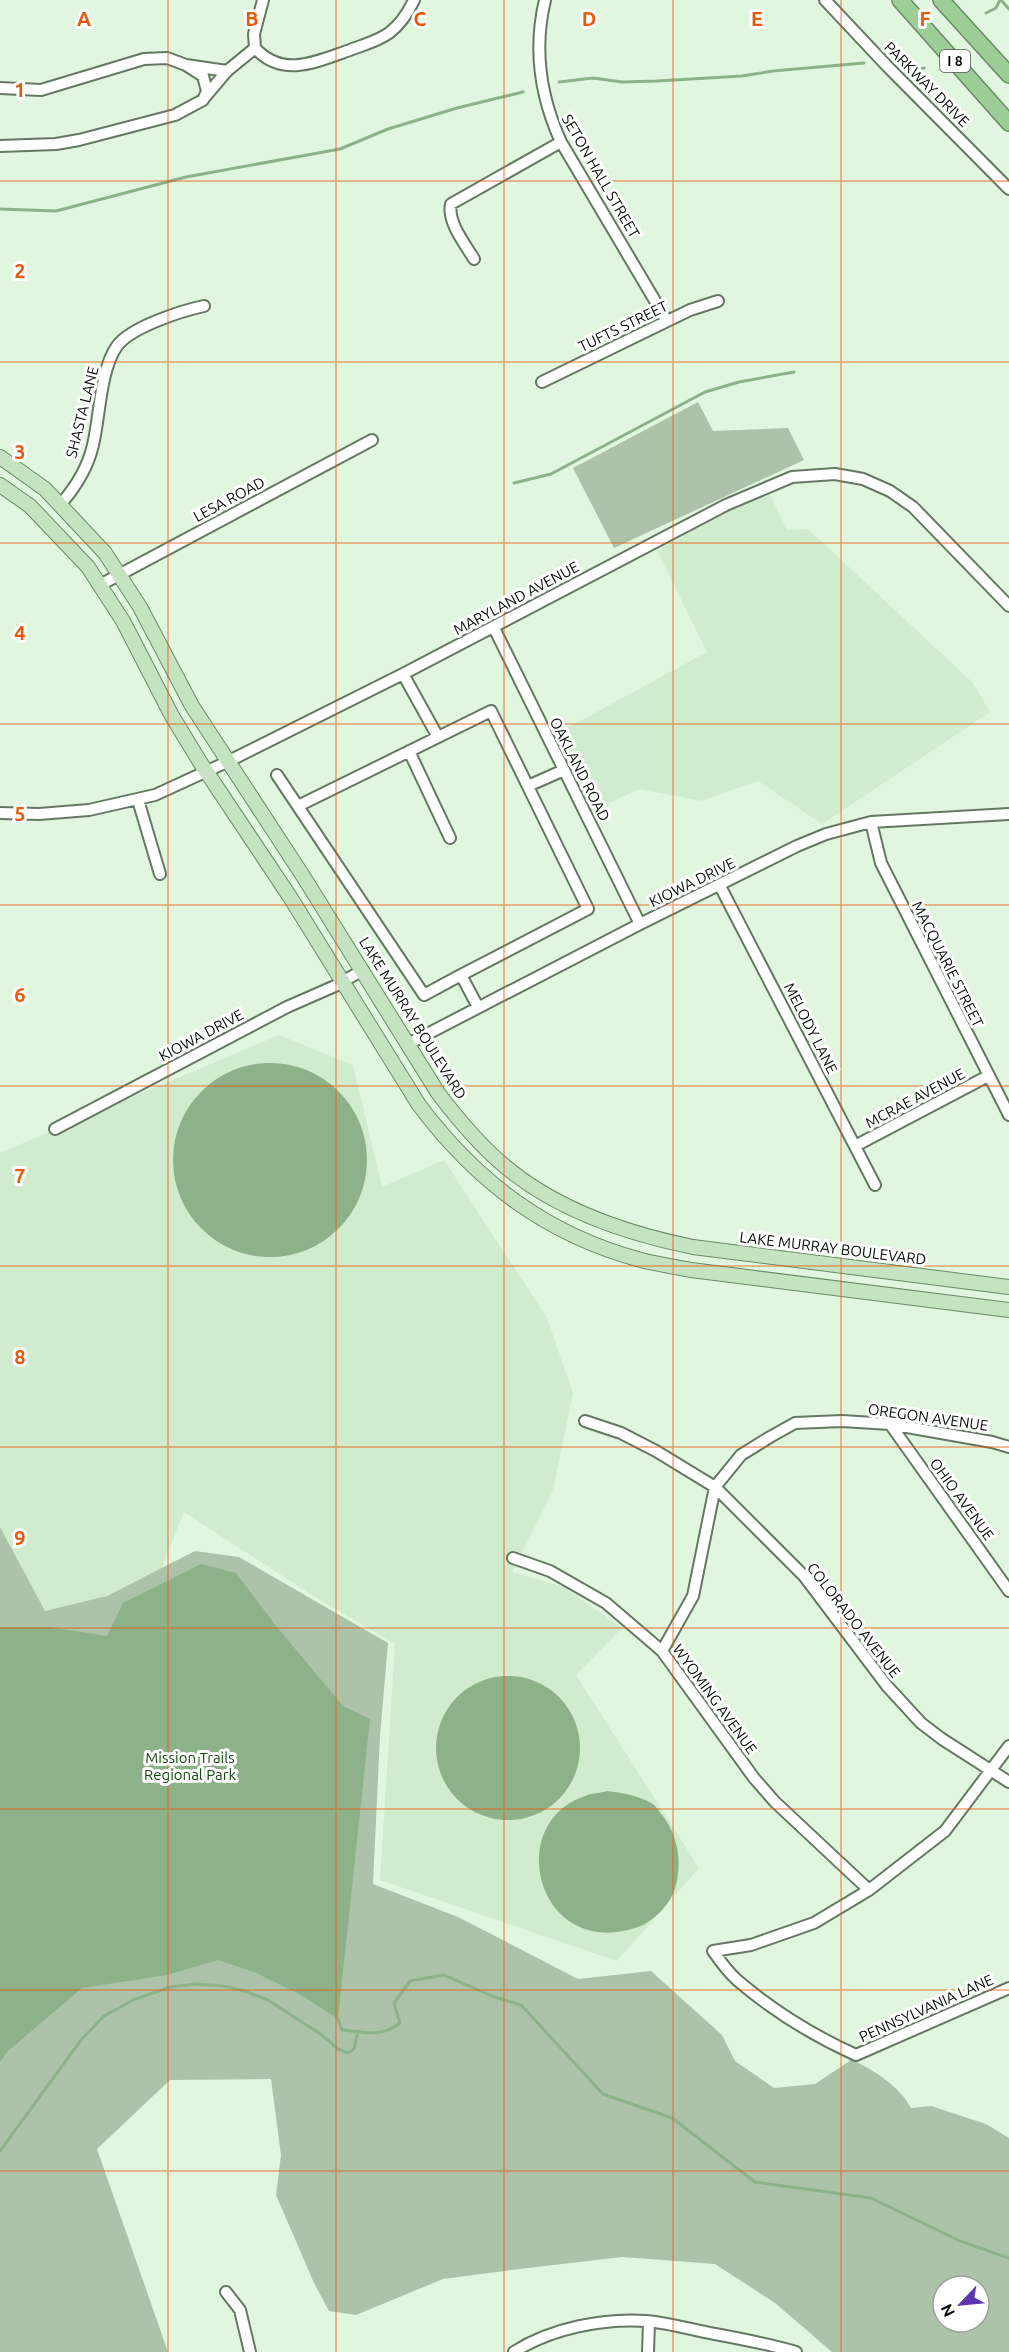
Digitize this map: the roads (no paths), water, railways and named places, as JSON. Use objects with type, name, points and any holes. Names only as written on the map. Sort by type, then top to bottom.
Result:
[{"type":"highway","name":"I 8","points":[[900,0],[1009,123]]},
{"type":"highway","name":"I 8","points":[[942,1],[1009,75]]},
{"type":"main road","name":"LAKE MURRAY BOULEVARD","points":[[0,457],[45,489],[92,537],[119,574],[140,607],[192,706],[363,970],[438,1094],[500,1162],[525,1181],[569,1208],[649,1238],[693,1246],[1009,1287]]},
{"type":"main road","points":[[4,489],[30,506],[88,567],[123,621],[172,716],[344,981],[419,1105],[441,1133],[484,1179],[524,1208],[560,1229],[641,1260],[691,1270],[1009,1310]]},
{"type":"main road","points":[[978,1307],[980,1283]]},
{"type":"street","points":[[262,0],[254,34],[255,48],[265,59],[290,65],[314,63],[380,39],[404,19],[414,0]]},
{"type":"street","name":"SETON HALL STREET","points":[[545,0],[539,67],[548,114],[561,142],[667,321]]},
{"type":"street","name":"PARKWAY DRIVE","points":[[825,0],[1009,189]]},
{"type":"street","points":[[0,146],[56,144],[79,140],[175,115],[191,108],[205,97],[227,72],[255,48]]},
{"type":"street","points":[[0,88],[41,90],[144,59],[167,58],[186,65],[227,72]]},
{"type":"street","points":[[186,65],[205,80],[207,91],[205,97]]},
{"type":"street","points":[[474,259],[453,222],[451,204],[561,142]]},
{"type":"street","name":"TUFTS STREET","points":[[542,382],[690,310],[718,301]]},
{"type":"street","name":"SHASTA LANE","points":[[60,505],[86,466],[92,447],[108,365],[117,347],[123,340],[162,318],[176,312],[204,306]]},
{"type":"street","name":"LESA ROAD","points":[[100,585],[372,440]]},
{"type":"street","name":"MARYLAND AVENUE","points":[[0,813],[64,812],[155,795],[227,762],[403,674],[726,505],[778,481],[820,474],[863,479],[902,498],[914,507],[1009,606]]},
{"type":"street","name":"OAKLAND ROAD","points":[[494,628],[640,924]]},
{"type":"street","points":[[403,674],[438,737]]},
{"type":"street","points":[[277,774],[298,806],[424,995],[588,909],[491,711],[298,806]]},
{"type":"street","points":[[409,751],[450,838]]},
{"type":"street","points":[[528,786],[564,770]]},
{"type":"street","points":[[138,800],[159,874]]},
{"type":"street","name":"KIOWA DRIVE","points":[[408,1044],[797,846],[843,828],[871,822],[1009,814]]},
{"type":"street","name":"MACQUARIE STREET","points":[[871,822],[881,863],[1009,1115]]},
{"type":"street","name":"MELODY LANE","points":[[720,886],[875,1185]]},
{"type":"street","name":"KIOWA DRIVE","points":[[55,1129],[287,1007],[363,970]]},
{"type":"street","points":[[461,975],[478,1007]]},
{"type":"street","name":"MCRAE AVENUE","points":[[855,1146],[988,1076]]},
{"type":"street","name":"COLORADO AVENUE","points":[[585,1421],[621,1433],[715,1487],[804,1576],[886,1686],[921,1723],[1009,1782]]},
{"type":"street","name":"OREGON AVENUE","points":[[663,1650],[693,1596],[715,1487],[741,1455],[795,1424],[842,1421],[890,1424],[1009,1447]]},
{"type":"street","name":"OHIO AVENUE","points":[[890,1424],[1009,1591]]},
{"type":"street","name":"WYOMING AVENUE","points":[[513,1558],[550,1571],[606,1603],[663,1650],[768,1794],[869,1890]]},
{"type":"street","points":[[869,1890],[945,1831],[1009,1746]]},
{"type":"street","name":"PENNSYLVANIA LANE","points":[[869,1890],[814,1923],[751,1945],[713,1951],[735,1978],[776,2009],[833,2045],[856,2055],[1009,1988]]},
{"type":"street","points":[[226,2292],[240,2310],[250,2352]]},
{"type":"street","points":[[514,2352],[539,2339],[582,2326],[627,2320],[649,2322],[795,2352]]},
{"type":"street","points":[[648,2352],[649,2322]]},
{"type":"waterway","points":[[986,13],[996,8],[1000,0]]},
{"type":"waterway","points":[[1001,0],[1009,9]]},
{"type":"waterway","points":[[559,82],[593,78],[622,82],[742,76],[864,63]]},
{"type":"waterway","points":[[914,70],[924,68]]},
{"type":"waterway","points":[[0,209],[56,211],[186,177],[340,149],[388,129],[457,108],[523,92]]},
{"type":"waterway","points":[[514,483],[551,474],[705,392],[739,382],[794,372]]},
{"type":"waterway","points":[[338,2019],[342,2030],[372,2033],[386,2031],[400,2023],[394,2003],[410,1981],[444,1975],[492,1996],[521,2005],[603,2094],[672,2118],[755,2182],[871,2198],[960,2241],[1009,2258]]},
{"type":"waterway","points":[[0,2151],[81,2040],[104,2016],[133,2000],[170,1987],[195,1984],[224,1986],[244,1991],[268,2000],[322,2035],[338,2049],[348,2053],[354,2049],[358,2031]]},
{"type":"park label","name":"Mission Trails Regional Park","points":[[190,1766]]}]
